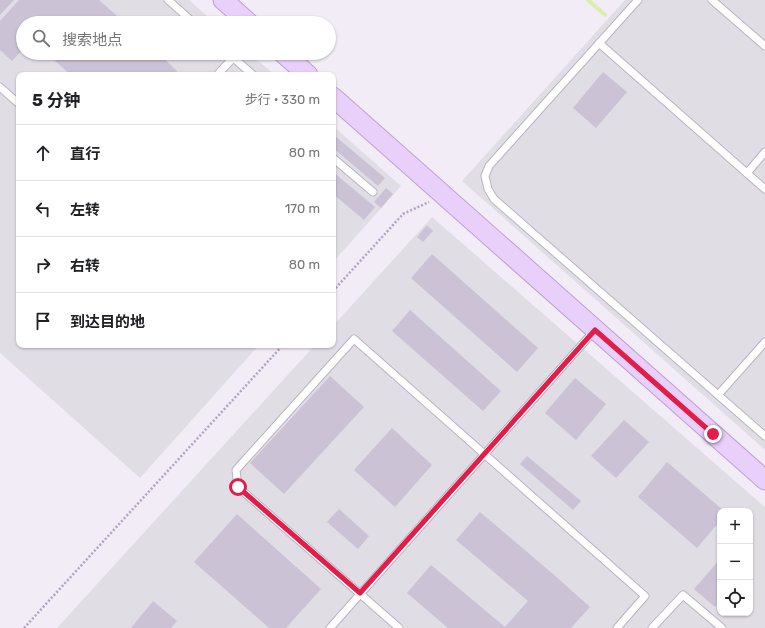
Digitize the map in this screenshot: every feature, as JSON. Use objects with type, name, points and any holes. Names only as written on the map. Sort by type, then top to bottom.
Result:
[{"type":"street","points":[[223,0],[241,16]]},
{"type":"street","points":[[291,60],[305,72]]},
{"type":"street","points":[[336,100],[765,480]]},
{"type":"lane","points":[[168,0],[186,16]]},
{"type":"lane","points":[[638,0],[489,166],[485,176],[488,189],[494,199],[765,436]]},
{"type":"lane","points":[[712,0],[765,46]]},
{"type":"lane","points":[[599,43],[765,189]]},
{"type":"lane","points":[[219,72],[228,60]]},
{"type":"lane","points":[[236,60],[250,72]]},
{"type":"lane","points":[[0,87],[16,101]]},
{"type":"lane","points":[[747,173],[765,152]]},
{"type":"lane","points":[[336,161],[373,192]]},
{"type":"lane","points":[[330,628],[595,330]]},
{"type":"lane","points":[[399,628],[238,487],[236,470],[354,339],[645,596],[617,628]]},
{"type":"lane","points":[[718,395],[765,342]]},
{"type":"lane","points":[[652,628],[683,595],[722,628]]},
{"type":"path","points":[[336,288],[403,214],[444,195]]},
{"type":"path","points":[[24,628],[280,348]]},
{"type":"shaded area","points":[[0,0],[189,0],[207,16],[16,16],[16,60],[257,60],[271,72],[16,72],[16,348],[256,348],[140,478],[0,353]]},
{"type":"shaded area","points":[[625,0],[765,0],[765,450],[462,181]]},
{"type":"shaded area","points":[[336,129],[401,186],[336,259]]},
{"type":"shaded area","points":[[432,217],[765,507],[765,628],[57,628],[312,348],[336,348],[336,323]]},
{"type":"building","points":[[0,0],[14,0],[0,15]]},
{"type":"building","points":[[19,0],[99,0],[117,16],[16,16],[16,57],[12,61],[0,50],[0,21]]},
{"type":"building","points":[[54,60],[165,60],[177,71],[176,72],[68,72]]},
{"type":"building","points":[[603,72],[627,92],[596,128],[573,108]]},
{"type":"building","points":[[336,137],[385,178],[378,186],[336,151]]},
{"type":"building","points":[[336,174],[375,207],[364,220],[336,197]]},
{"type":"building","points":[[386,188],[393,194],[381,208],[374,202]]},
{"type":"building","points":[[427,225],[433,231],[423,242],[417,237]]},
{"type":"building","points":[[432,254],[538,348],[517,372],[411,278]]},
{"type":"building","points":[[410,310],[501,391],[483,411],[392,331]]},
{"type":"building","points":[[330,376],[364,407],[284,494],[250,463]]},
{"type":"building","points":[[575,378],[606,404],[576,440],[545,413]]},
{"type":"building","points":[[624,420],[649,442],[616,478],[591,456]]},
{"type":"building","points":[[392,428],[432,465],[395,507],[354,470]]},
{"type":"building","points":[[527,456],[581,501],[573,510],[520,464]]},
{"type":"building","points":[[667,462],[721,508],[717,508],[717,525],[697,548],[638,497]]},
{"type":"building","points":[[339,509],[369,536],[358,549],[327,522]]},
{"type":"building","points":[[480,512],[590,607],[571,628],[448,628],[407,593],[431,565],[505,627],[528,601],[456,540]]},
{"type":"building","points":[[237,514],[321,589],[286,628],[269,628],[194,562]]},
{"type":"building","points":[[717,562],[717,605],[715,607],[694,589]]},
{"type":"building","points":[[153,601],[177,621],[171,628],[131,628]]},
{"type":"waterway","points":[[588,0],[605,15]]},
{"type":"route","points":[[238,487],[360,593],[595,330],[713,434]]}]
